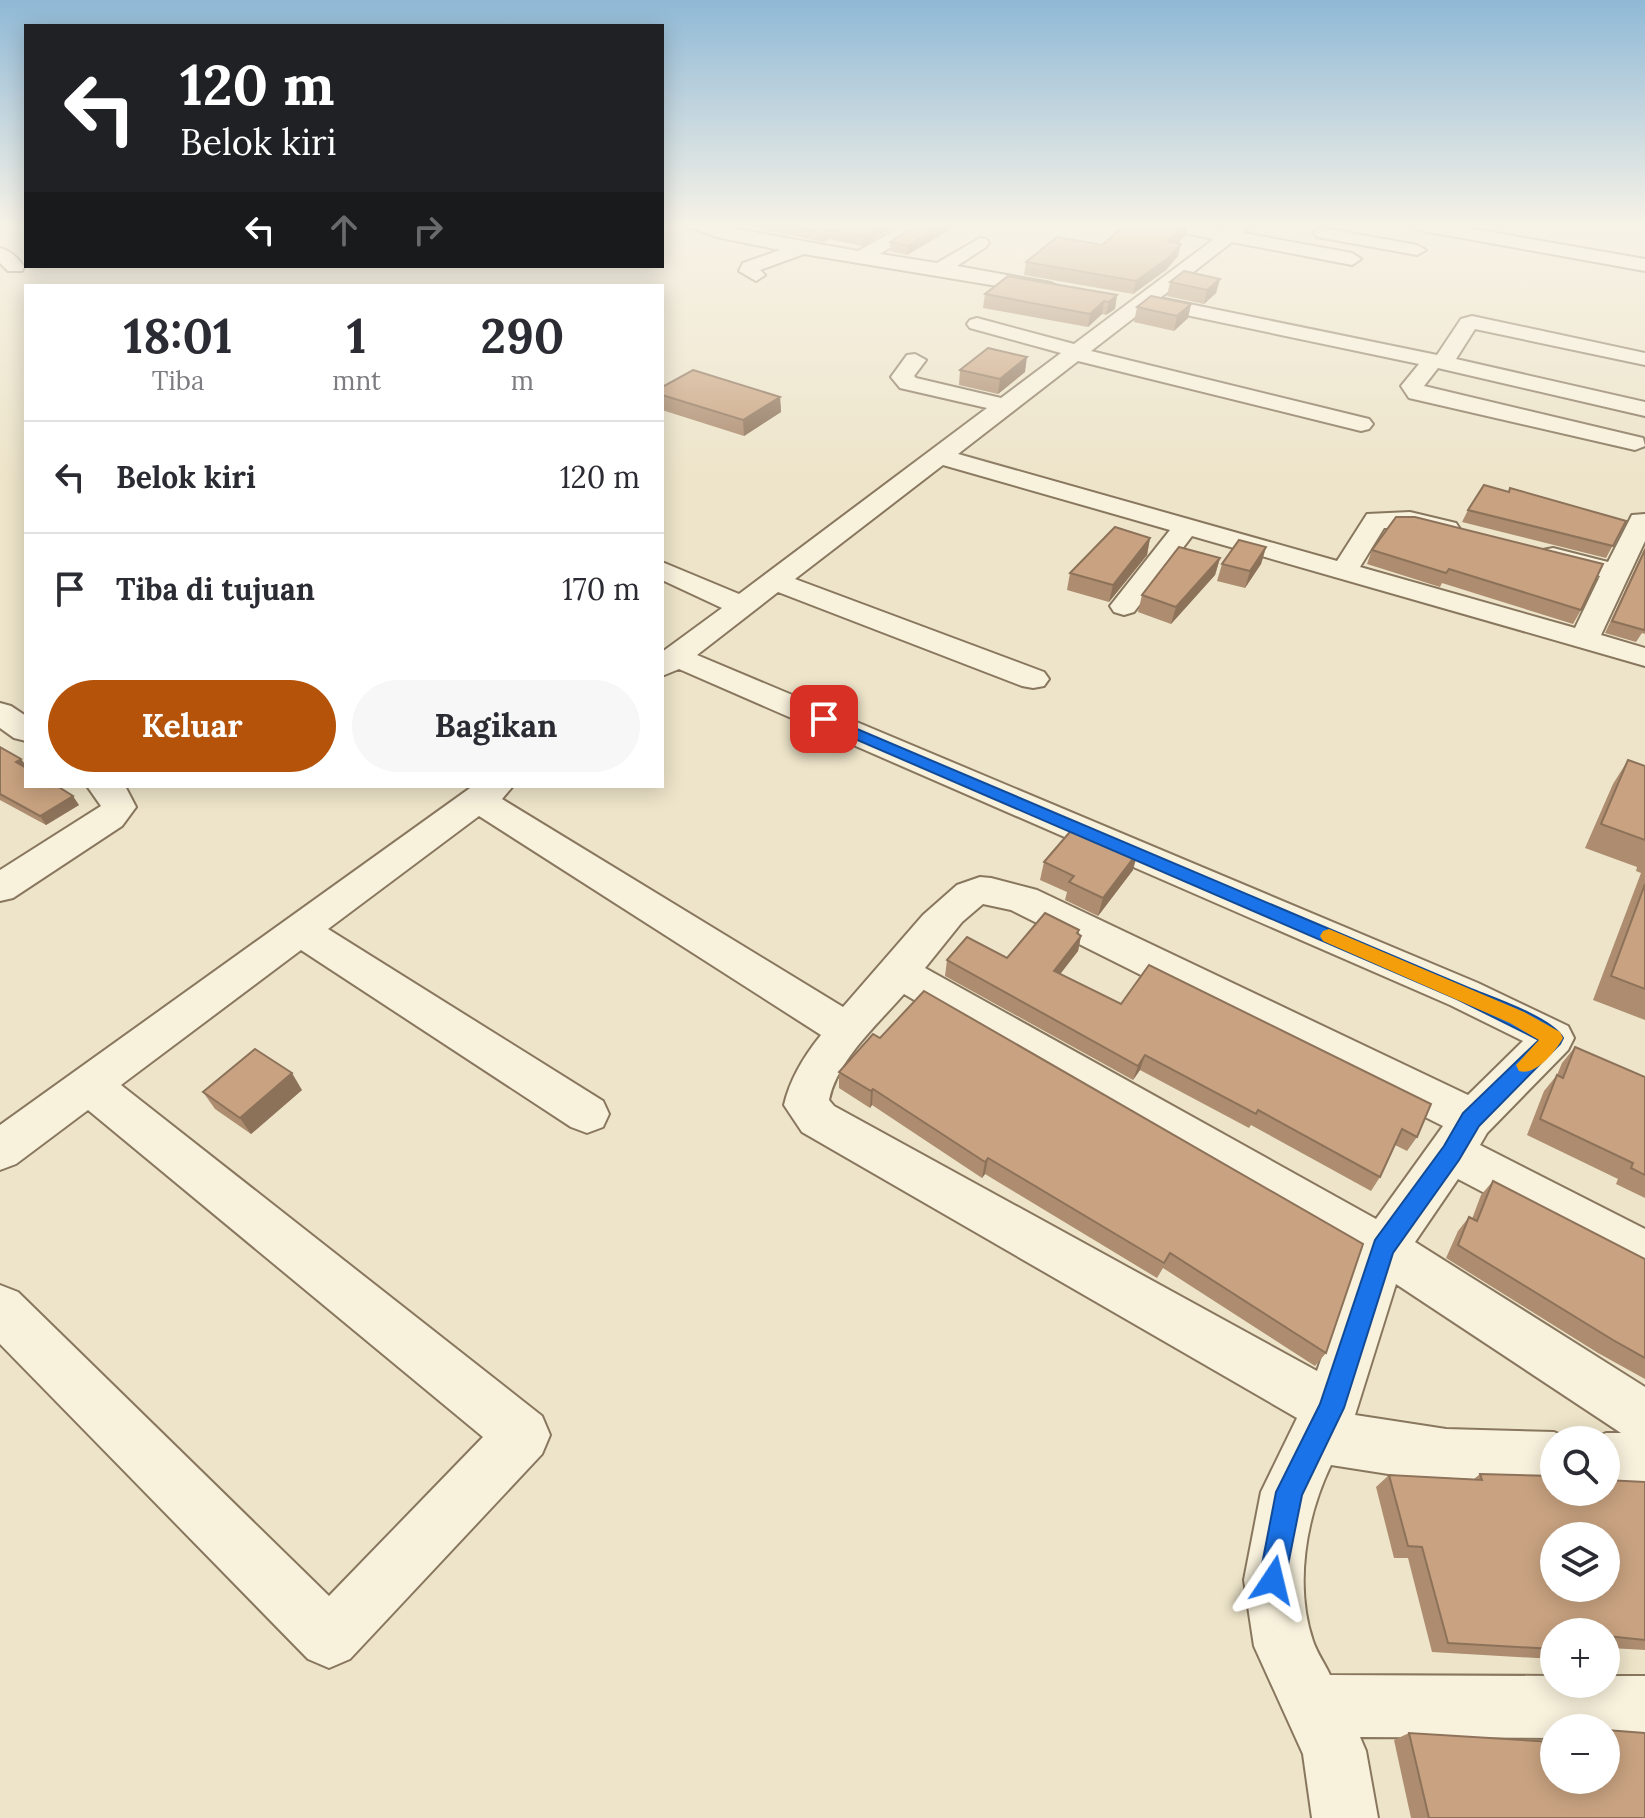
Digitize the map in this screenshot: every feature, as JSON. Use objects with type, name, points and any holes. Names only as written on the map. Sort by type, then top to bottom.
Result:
[{"type":"street","points":[[669,662],[1079,353],[1130,310]]},
{"type":"street","points":[[1178,310],[1438,362],[1645,409]]},
{"type":"street","points":[[1635,443],[1417,393],[1412,386],[1438,362],[1468,323],[1472,322],[1645,359]]},
{"type":"street","points":[[977,324],[1361,424]]},
{"type":"street","points":[[915,360],[903,373],[902,377],[908,383],[1006,406]]},
{"type":"street","points":[[939,456],[1185,528],[1345,569],[1645,657]]},
{"type":"street","points":[[1345,569],[1376,520],[1410,520],[1469,535]]},
{"type":"street","points":[[1584,639],[1641,521]]},
{"type":"street","points":[[1124,606],[1185,528]]},
{"type":"street","points":[[1528,550],[1616,572]]},
{"type":"street","points":[[664,571],[744,607]]},
{"type":"street","points":[[776,582],[1033,679]]},
{"type":"street","points":[[669,662],[1464,994],[1593,1055]]},
{"type":"street","points":[[0,713],[24,730]]},
{"type":"street","points":[[0,888],[110,818],[119,807],[107,788]]},
{"type":"street","points":[[0,1150],[486,793],[848,1031]]},
{"type":"street","points":[[1540,1459],[1446,1456],[1324,1422],[818,1119],[806,1105],[806,1090],[848,1031],[961,899],[979,891],[1001,892],[1024,900],[1441,1101],[1461,1136],[1645,1254]]},
{"type":"street","points":[[300,930],[587,1114]]},
{"type":"street","points":[[900,972],[1383,1248],[1645,1418]]},
{"type":"street","points":[[1345,1818],[1334,1751],[1284,1646],[1273,1580],[1289,1492],[1324,1422],[1383,1248],[1461,1136],[1553,1038]]},
{"type":"street","points":[[0,1309],[329,1638],[523,1435],[89,1085]]},
{"type":"street","points":[[1620,1460],[1645,1461]]},
{"type":"street","points":[[1314,1706],[1645,1707]]},
{"type":"building","points":[[1068,310],[1094,310],[1090,314]]},
{"type":"building","points":[[1150,310],[1184,310],[1177,316]]},
{"type":"building","points":[[988,348],[1027,357],[1000,379],[960,370]]},
{"type":"building","points":[[693,370],[780,397],[743,420],[664,396],[664,386]]},
{"type":"building","points":[[1484,485],[1509,492],[1510,488],[1626,521],[1613,546],[1468,510]]},
{"type":"building","points":[[1396,517],[1415,517],[1603,564],[1581,610],[1449,569],[1446,573],[1372,550]]},
{"type":"building","points":[[1115,527],[1150,538],[1113,585],[1070,573]]},
{"type":"building","points":[[1239,540],[1266,547],[1250,571],[1222,564]]},
{"type":"building","points":[[1179,547],[1220,558],[1176,607],[1142,595]]},
{"type":"building","points":[[1645,550],[1645,628],[1644,630],[1612,621]]},
{"type":"building","points":[[0,747],[21,759],[16,762],[24,767],[24,788],[60,788],[73,796],[40,816],[0,794]]},
{"type":"building","points":[[1628,760],[1645,766],[1645,840],[1601,824]]},
{"type":"building","points":[[1075,826],[1138,852],[1103,898],[1069,882],[1074,876],[1044,862]]},
{"type":"building","points":[[1645,884],[1645,989],[1611,976]]},
{"type":"building","points":[[1045,913],[1079,930],[1077,933],[1081,936],[1054,971],[1121,1004],[1149,965],[1431,1104],[1417,1137],[1402,1129],[1380,1177],[1258,1110],[1256,1114],[1145,1055],[1138,1066],[947,960],[967,937],[1007,958]]},
{"type":"building","points":[[924,991],[1363,1244],[1326,1353],[1170,1253],[1164,1263],[988,1158],[985,1162],[873,1089],[871,1091],[839,1072],[873,1034],[880,1038]]},
{"type":"building","points":[[1575,1047],[1645,1077],[1645,1175],[1631,1168],[1633,1163],[1540,1119],[1557,1075],[1563,1078]]},
{"type":"building","points":[[255,1049],[292,1073],[240,1118],[203,1092]]},
{"type":"building","points":[[1493,1181],[1645,1259],[1645,1358],[1458,1245],[1469,1217],[1477,1221]]},
{"type":"building","points":[[1480,1474],[1540,1476],[1540,1506],[1620,1506],[1620,1481],[1645,1482],[1645,1640],[1620,1637],[1620,1618],[1540,1618],[1540,1648],[1448,1643],[1422,1547],[1408,1546],[1389,1475],[1482,1480]]},
{"type":"building","points":[[1620,1731],[1645,1733],[1645,1818],[1429,1818],[1409,1733],[1540,1741],[1540,1794],[1620,1794]]},
{"type":"slow traffic","points":[[1329,936],[1517,1018],[1553,1038],[1526,1065]]},
{"type":"route","points":[[824,719],[1464,994],[1553,1038],[1471,1120],[1383,1248],[1331,1408],[1289,1492],[1273,1580]]}]
